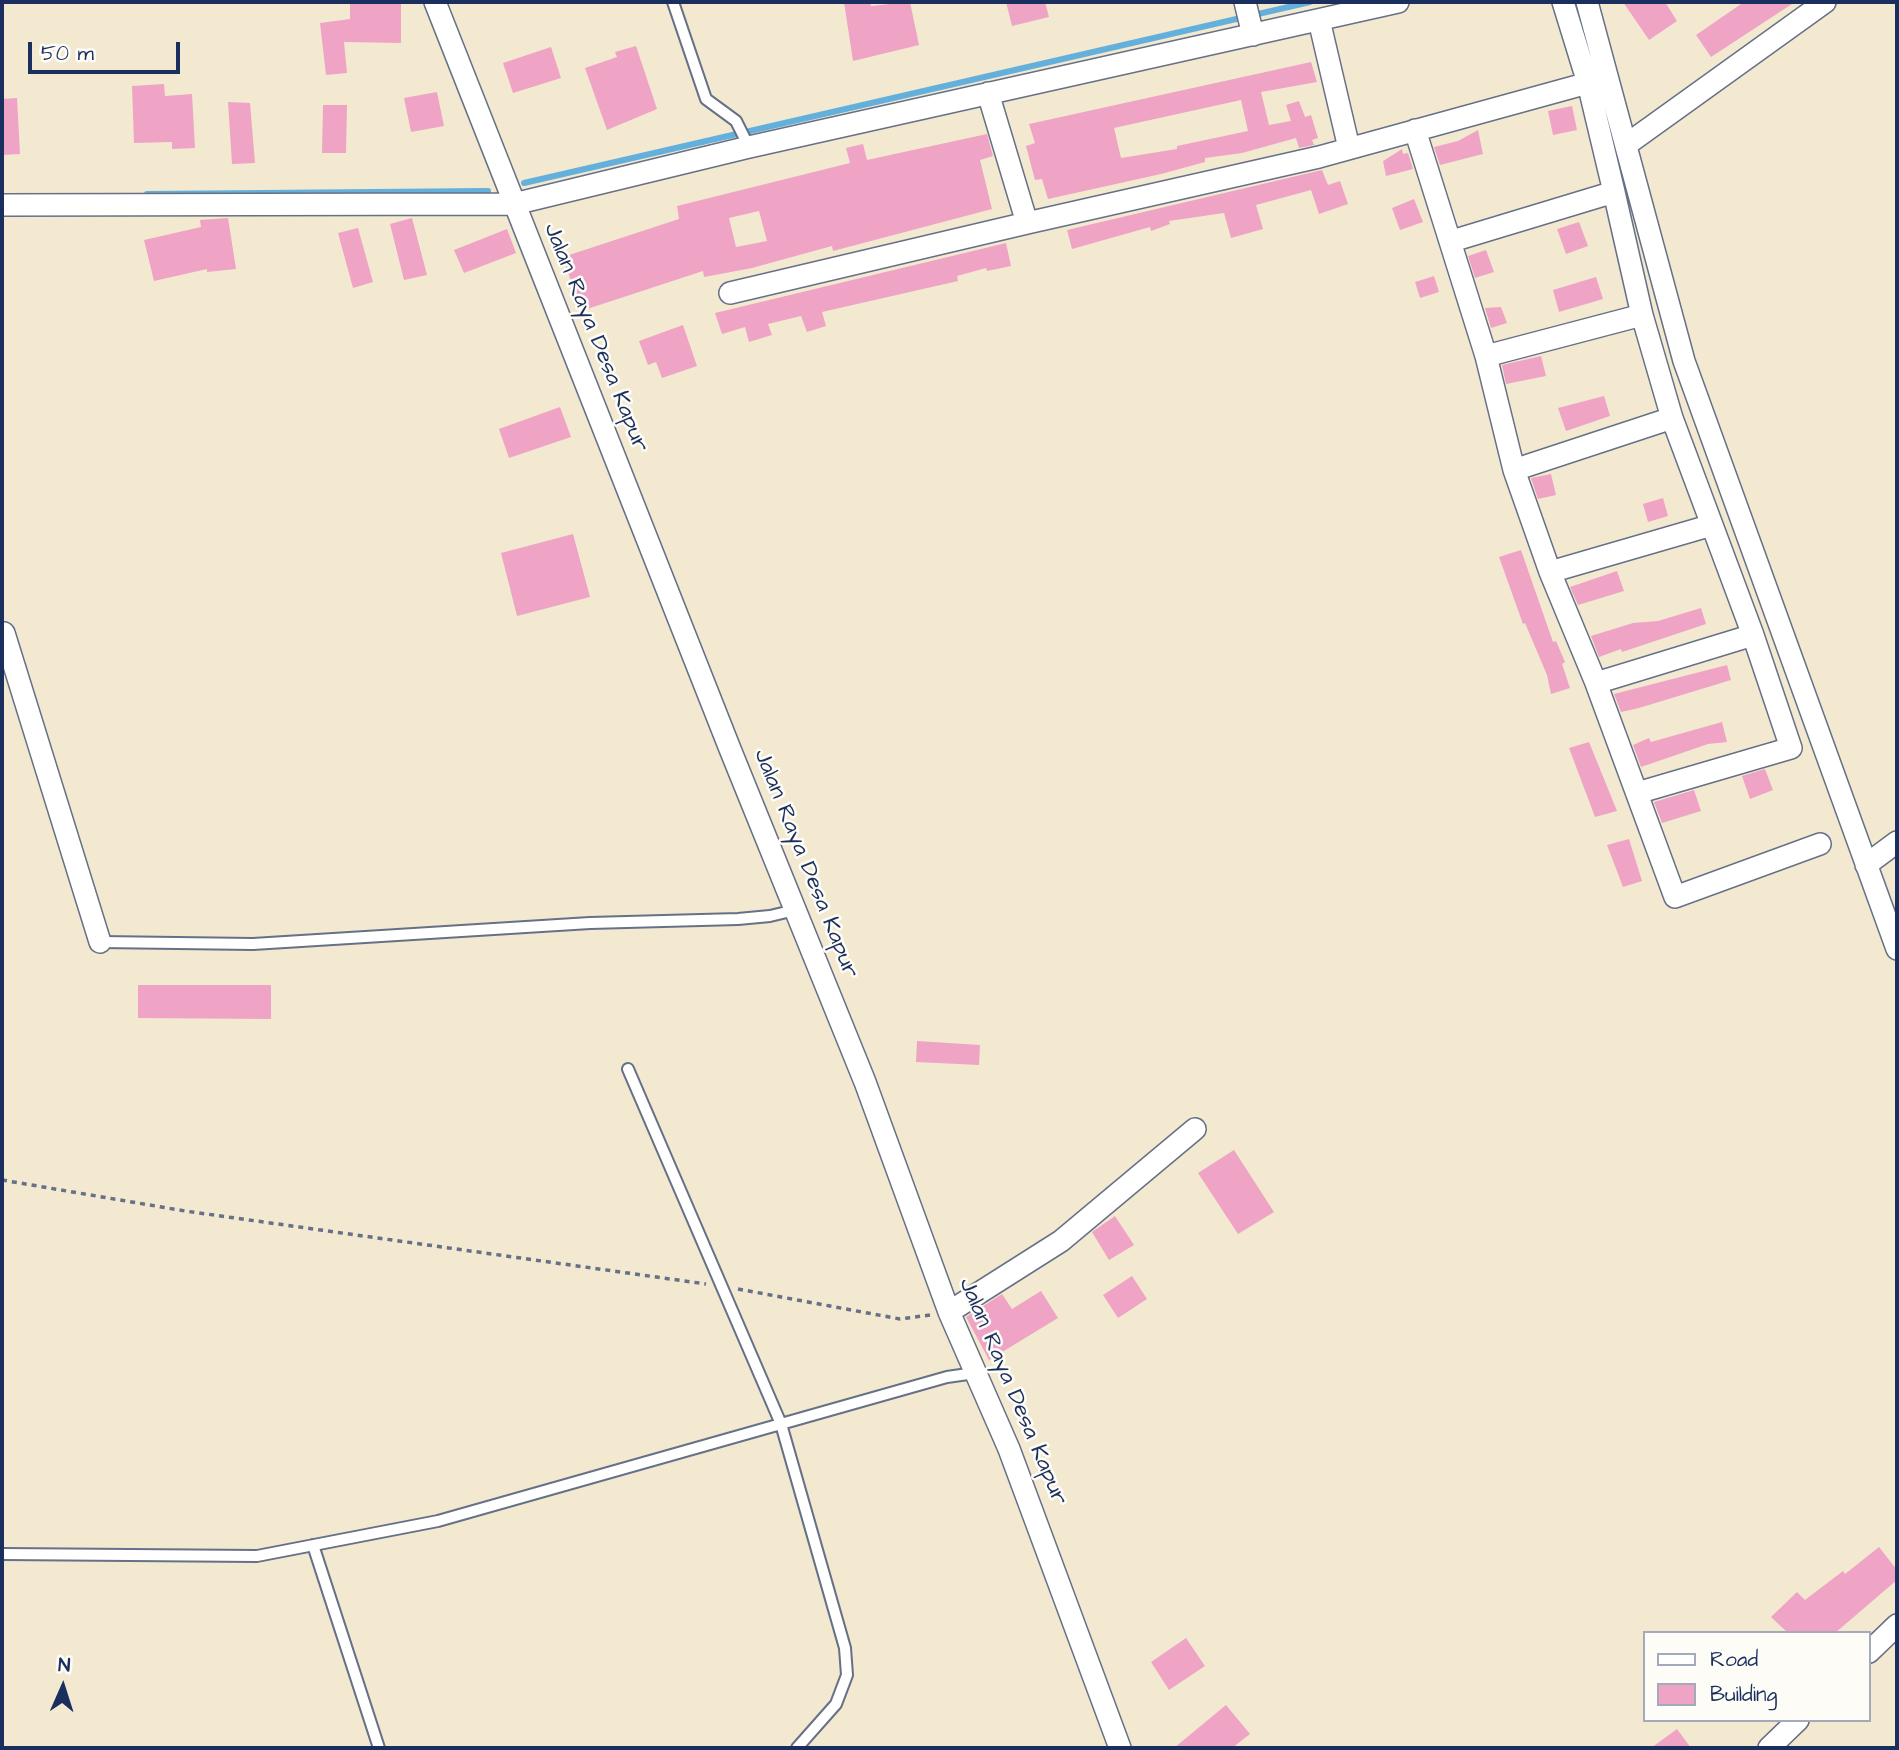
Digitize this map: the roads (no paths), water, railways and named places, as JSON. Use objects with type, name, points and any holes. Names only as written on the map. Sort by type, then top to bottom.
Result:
[{"type":"street","name":"Jalan Raya Desa Kapur","points":[[435,2],[513,204],[865,1082],[949,1312],[1046,1543],[1120,1748]]},
{"type":"street","points":[[1245,2],[1253,34]]},
{"type":"street","points":[[2,205],[513,204],[745,140],[988,93],[1398,2]]},
{"type":"street","points":[[1563,2],[1588,83],[1642,314],[1672,418],[1753,635],[1791,748],[1637,793]]},
{"type":"street","points":[[1587,2],[1684,361],[1897,949]]},
{"type":"street","points":[[1626,145],[1825,2]]},
{"type":"street","points":[[1319,20],[1349,148]]},
{"type":"street","points":[[730,293],[1349,148],[1588,83]]},
{"type":"street","points":[[988,93],[1027,223]]},
{"type":"street","points":[[1415,130],[1486,356],[1514,470],[1550,572],[1596,683],[1675,897],[1820,845]]},
{"type":"street","points":[[1452,241],[1614,192]]},
{"type":"street","points":[[1486,356],[1642,314]]},
{"type":"street","points":[[1514,470],[1672,418]]},
{"type":"street","points":[[1550,572],[1713,525]]},
{"type":"street","points":[[4,633],[100,942]]},
{"type":"street","points":[[1596,683],[1753,635]]},
{"type":"street","points":[[1866,865],[1897,842]]},
{"type":"street","points":[[949,1312],[1061,1241],[1195,1129]]},
{"type":"street","points":[[1871,1650],[1897,1625]]},
{"type":"street","points":[[1769,1748],[1796,1722]]},
{"type":"lane","points":[[673,2],[706,99],[730,116],[745,140]]},
{"type":"lane","points":[[100,942],[253,944],[590,923],[738,919],[795,910]]},
{"type":"lane","points":[[628,1069],[781,1424],[845,1648],[847,1675],[836,1704],[796,1748]]},
{"type":"lane","points":[[2,1554],[257,1556],[438,1521],[947,1377],[975,1373]]},
{"type":"lane","points":[[313,1545],[379,1748]]},
{"type":"waterway","points":[[524,183],[1310,2]]},
{"type":"waterway","points":[[147,194],[488,191]]}]
